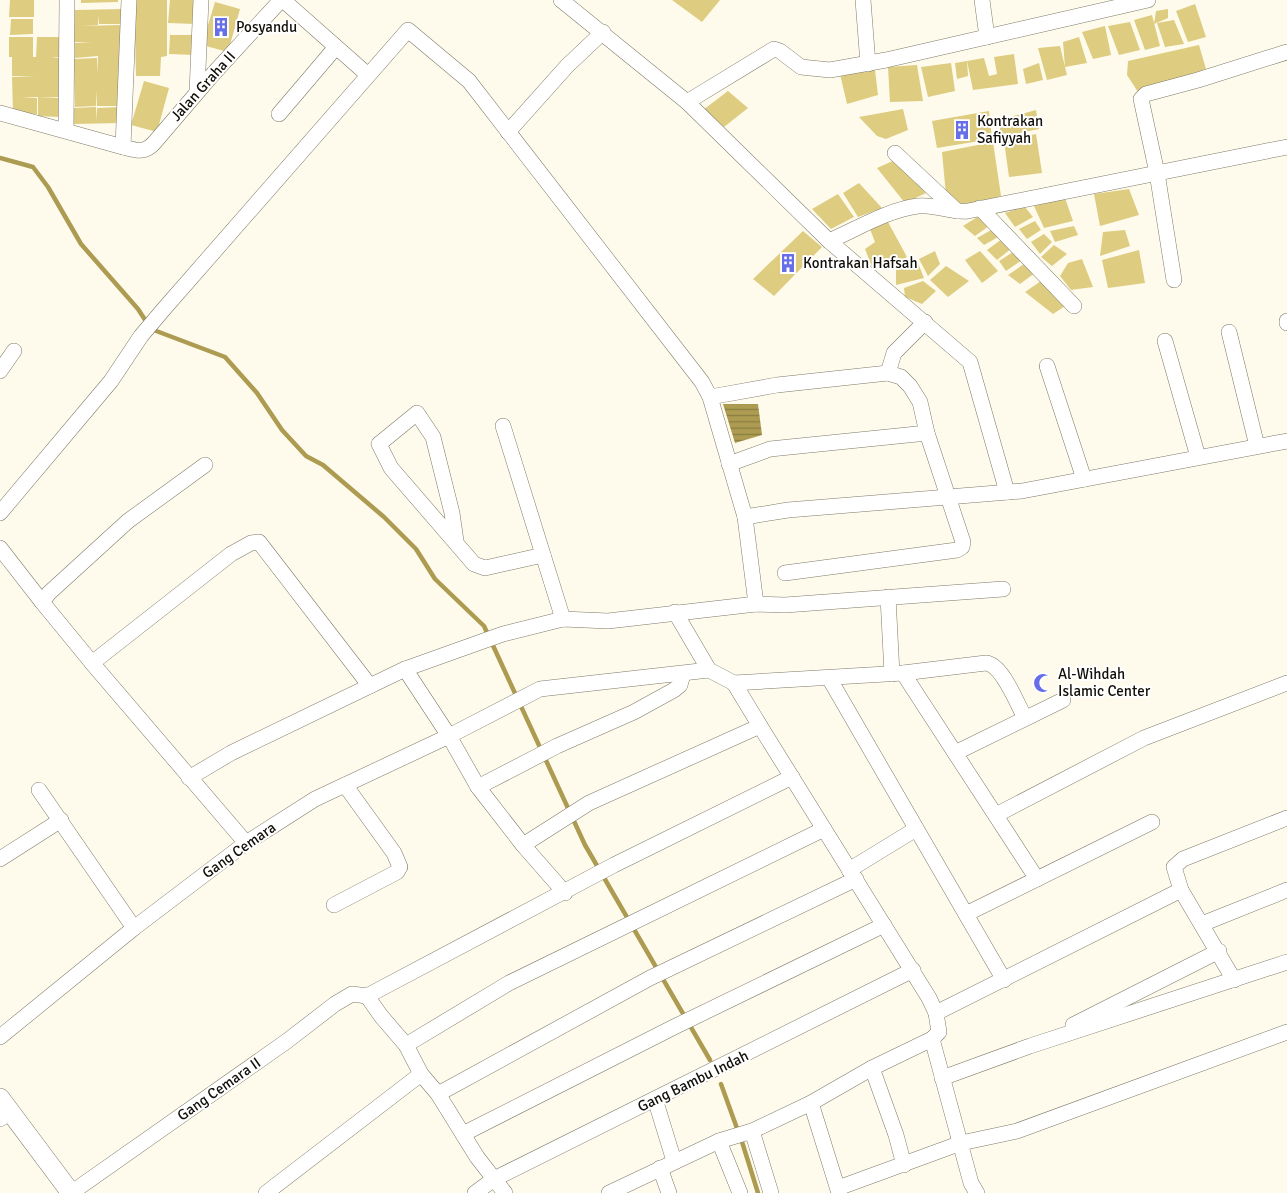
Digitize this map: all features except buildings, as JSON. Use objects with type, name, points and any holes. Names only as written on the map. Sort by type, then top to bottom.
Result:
[{"type":"main road","points":[[3,1110],[71,1193]]},
{"type":"street","points":[[66,129],[67,0]]},
{"type":"street","points":[[0,113],[66,129],[123,147],[129,0]]},
{"type":"street","points":[[197,92],[201,0]]},
{"type":"street","points":[[282,0],[368,75]]},
{"type":"street","name":"Jalan Graha II","points":[[123,147],[146,150],[282,0]]},
{"type":"street","points":[[561,0],[603,32],[687,102],[829,241],[970,362],[1007,492]]},
{"type":"street","points":[[863,0],[868,64]]},
{"type":"street","points":[[982,0],[987,37]]},
{"type":"street","points":[[687,102],[774,49],[780,51],[801,67],[810,70],[830,70],[868,64],[987,37],[1087,7],[1148,0]]},
{"type":"street","points":[[0,513],[111,382],[141,336],[408,30],[469,81],[702,382],[710,397],[745,517],[756,604]]},
{"type":"street","points":[[508,132],[567,66],[603,32]]},
{"type":"street","points":[[279,114],[336,47]]},
{"type":"street","points":[[1174,280],[1157,173],[1141,102],[1143,96],[1287,52]]},
{"type":"street","points":[[829,241],[899,210],[920,206],[944,208],[958,212],[1287,147]]},
{"type":"street","points":[[896,153],[958,212]]},
{"type":"street","points":[[980,208],[1074,306]]},
{"type":"street","points":[[888,373],[894,353],[925,322]]},
{"type":"street","points":[[1229,332],[1256,446]]},
{"type":"street","points":[[1165,341],[1198,457]]},
{"type":"street","points":[[0,371],[14,351]]},
{"type":"street","points":[[1047,366],[1084,479]]},
{"type":"street","points":[[710,397],[777,385],[888,373],[897,374],[910,386],[920,402],[927,433],[950,497],[963,542],[960,549],[785,573]]},
{"type":"street","points":[[456,541],[452,513],[433,437],[417,412],[379,444],[391,468],[474,564],[482,568],[543,555]]},
{"type":"street","points":[[503,426],[563,619]]},
{"type":"street","points":[[729,464],[770,449],[927,433]]},
{"type":"street","points":[[745,517],[788,510],[1007,492],[1287,441]]},
{"type":"street","points":[[42,602],[49,593],[128,521],[205,466]]},
{"type":"street","points":[[92,663],[231,554],[251,543],[259,542],[370,686]]},
{"type":"street","points":[[0,548],[92,663],[246,843]]},
{"type":"street","points":[[190,778],[231,753],[405,669],[503,634],[563,619],[608,621],[756,604],[785,605],[1003,589]]},
{"type":"street","points":[[888,597],[898,674],[955,753],[1037,879]]},
{"type":"street","points":[[675,612],[709,670],[734,683],[898,674],[992,664],[1000,672],[1025,718]]},
{"type":"street","points":[[405,669],[449,736],[478,787],[523,845],[565,893]]},
{"type":"street","name":"Gang Cemara","points":[[0,1037],[134,928],[246,843],[315,799],[449,736],[540,689],[709,670]]},
{"type":"street","points":[[478,787],[557,746],[634,712],[674,690],[680,685],[683,674]]},
{"type":"street","points":[[829,678],[1004,980]]},
{"type":"street","points":[[996,815],[1144,738],[1287,682]]},
{"type":"street","points":[[609,1193],[674,1161],[811,1103],[872,1068],[932,1039],[939,1032],[936,1013],[912,970],[734,683]]},
{"type":"street","points":[[955,753],[1063,700]]},
{"type":"street","points":[[523,845],[557,821],[589,803],[760,726]]},
{"type":"street","name":"Gang Cemara II","points":[[71,1193],[352,994],[367,996],[565,893],[614,865],[792,777]]},
{"type":"street","points":[[334,904],[397,872],[400,867],[394,853],[345,785]]},
{"type":"street","points":[[40,790],[134,928]]},
{"type":"street","points":[[1234,980],[1181,890],[1174,869],[1179,861],[1287,818]]},
{"type":"street","points":[[0,859],[61,820]]},
{"type":"street","points":[[966,914],[1152,822]]},
{"type":"street","points":[[406,1045],[509,983],[824,829]]},
{"type":"street","points":[[438,1094],[650,978],[852,875],[916,829]]},
{"type":"street","points":[[936,1013],[1181,890]]},
{"type":"street","points":[[1202,924],[1285,895]]},
{"type":"street","points":[[464,1134],[676,1026],[884,924]]},
{"type":"street","points":[[1030,1046],[1218,951]]},
{"type":"street","points":[[942,1078],[1030,1046],[1287,962]]},
{"type":"street","name":"Gang Bambu Indah","points":[[475,1193],[494,1179],[912,970]]},
{"type":"street","points":[[367,996],[406,1045],[421,1074],[438,1094],[477,1157],[505,1193]]},
{"type":"street","points":[[811,1103],[838,1191],[961,1143],[1017,1131],[1287,1032]]},
{"type":"street","points":[[932,1039],[971,1184],[976,1193]]},
{"type":"street","points":[[872,1068],[896,1135],[904,1165]]},
{"type":"street","points":[[266,1193],[421,1074]]},
{"type":"street","points":[[655,1099],[674,1161]]},
{"type":"street","points":[[736,1136],[740,1193]]},
{"type":"street","points":[[736,1136],[771,1193]]},
{"type":"street","points":[[660,1168],[669,1193]]},
{"type":"shaded area","points":[[723,404],[758,404],[762,435],[735,443]]},
{"type":"waterway","points":[[0,158],[33,167],[48,187],[81,244],[138,309],[151,329],[225,357],[257,393],[282,430],[306,456],[323,465],[384,517],[416,549],[435,579],[484,626],[585,845],[710,1060]]},
{"type":"waterway","points":[[721,1084],[758,1193]]},
{"type":"place","name":"Posyandu","points":[[221,27]]},
{"type":"place","name":"Kontrakan Safiyyah","points":[[962,130]]},
{"type":"place","name":"Kontrakan Hafsah","points":[[788,263]]},
{"type":"place","name":"Al-Wihdah Islamic Center","points":[[1043,683]]}]
